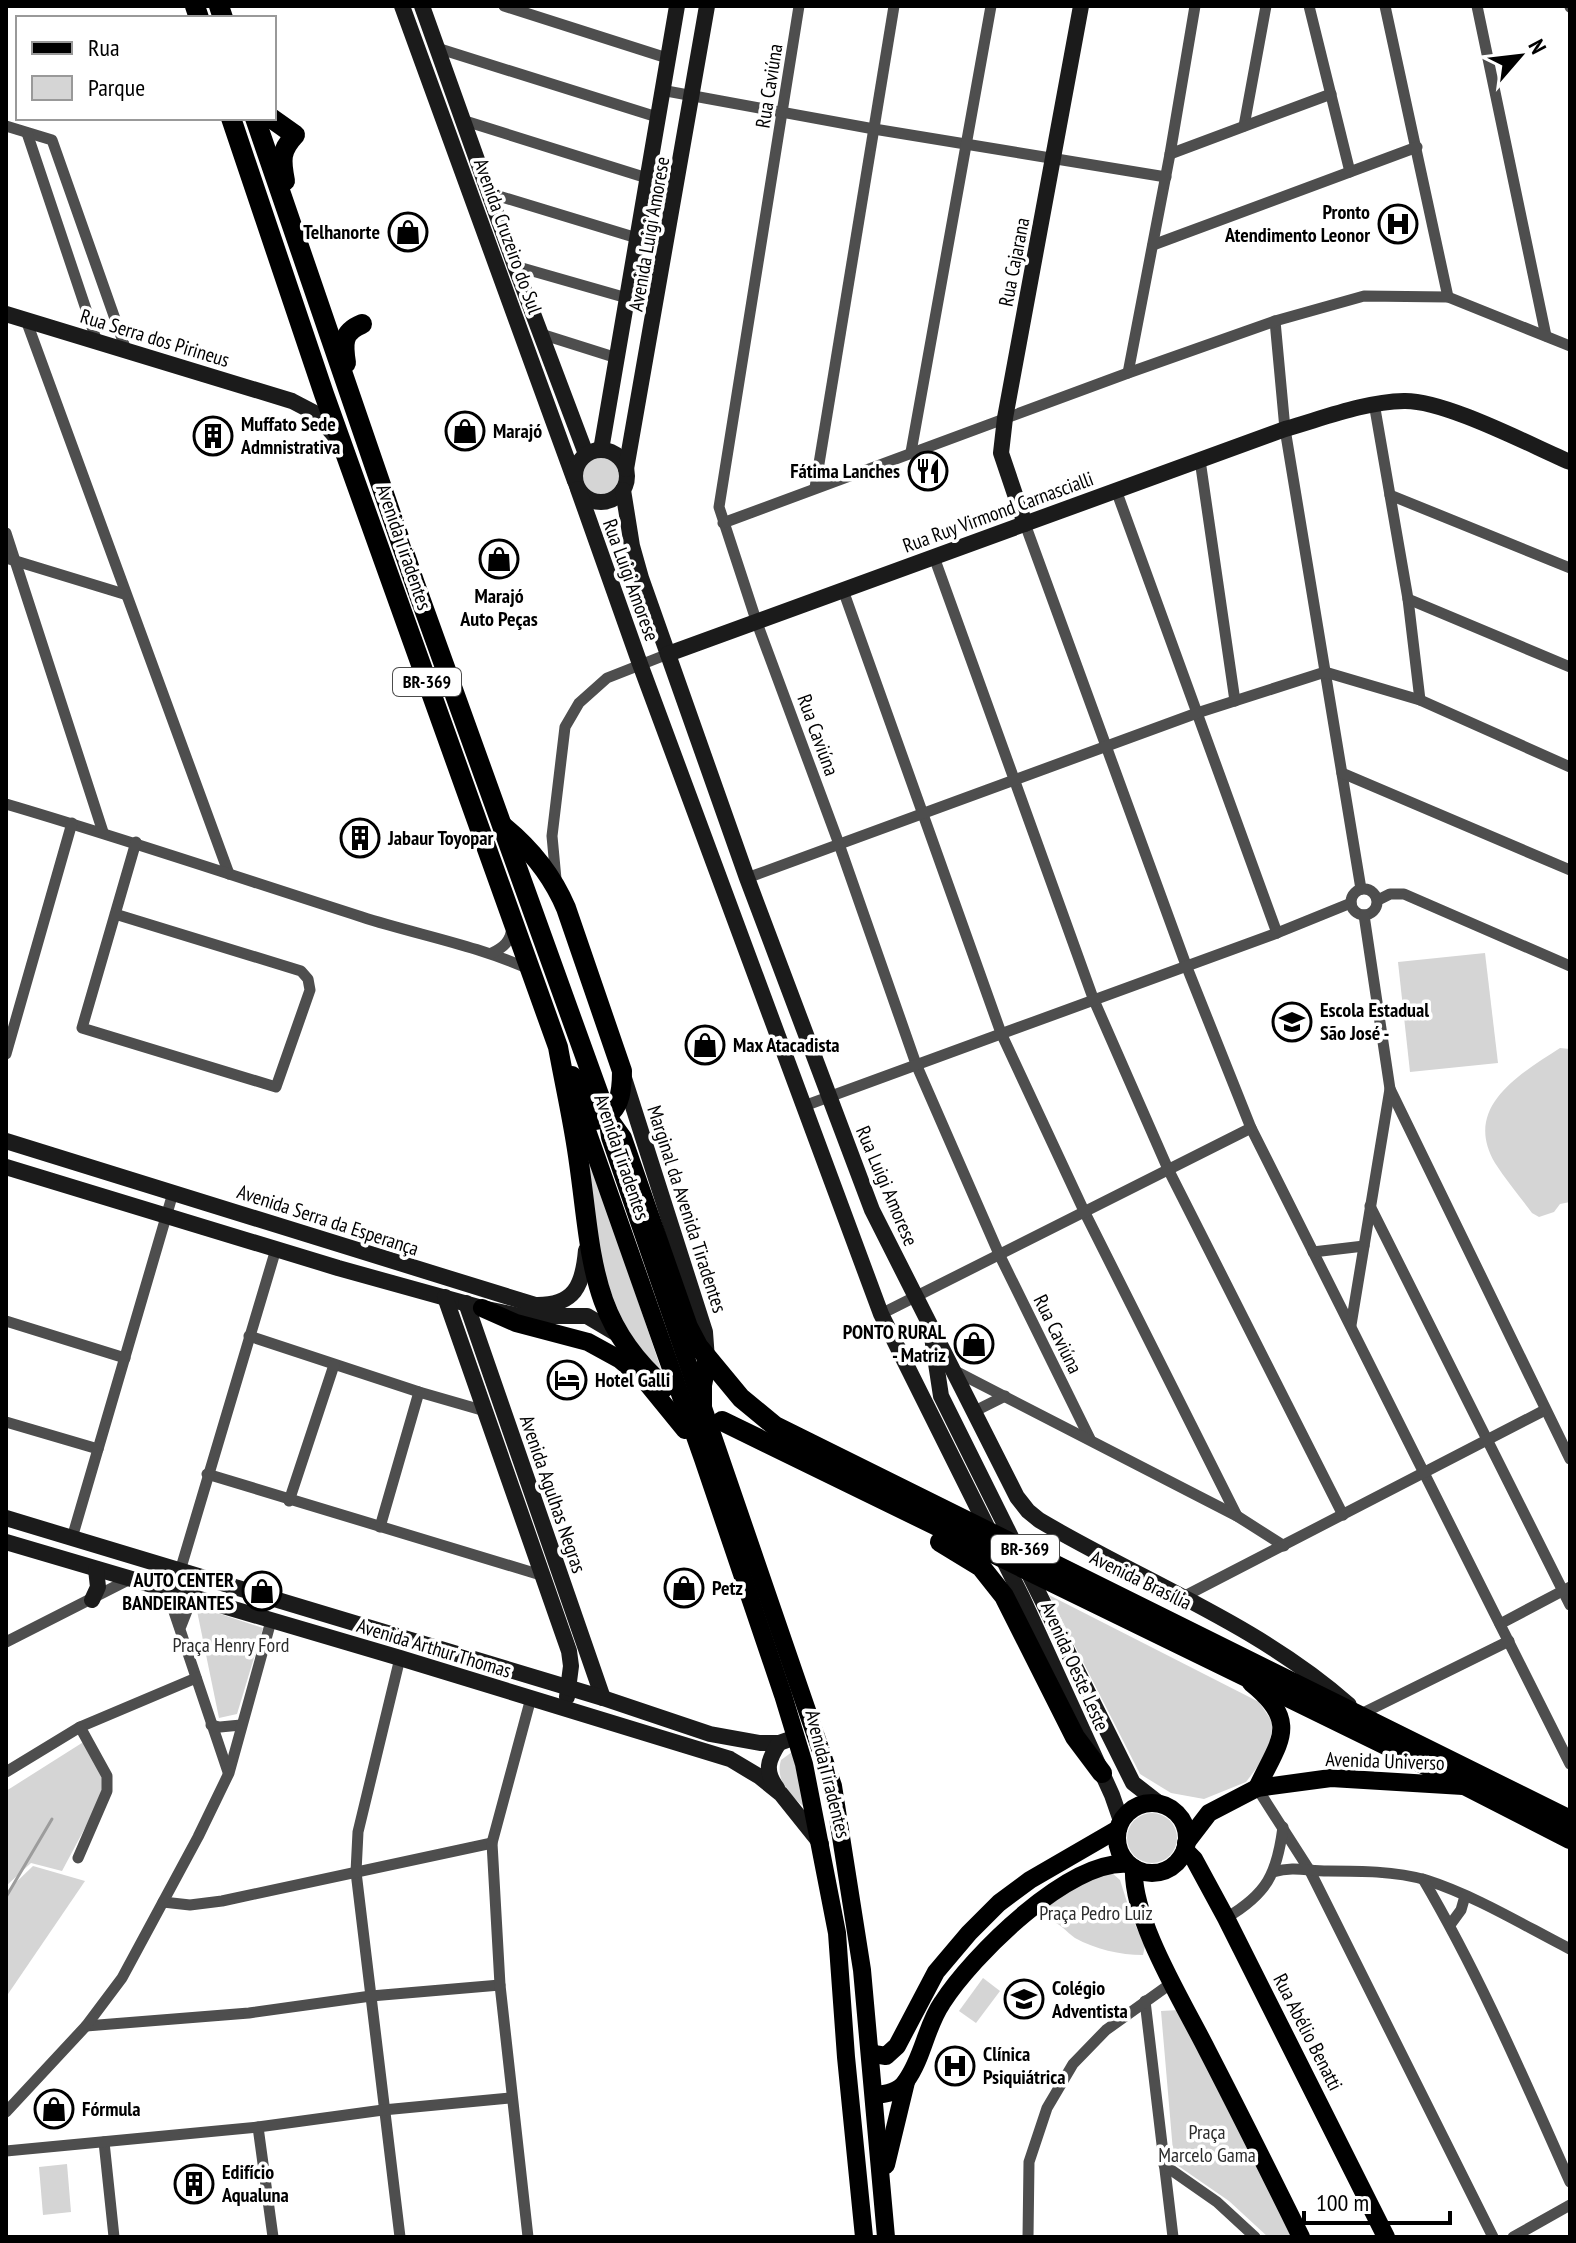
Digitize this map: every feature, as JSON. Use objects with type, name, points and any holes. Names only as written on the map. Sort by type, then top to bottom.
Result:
[{"type":"highway","name":"Avenida Tiradentes","points":[[232,120],[324,394],[558,1047]]},
{"type":"highway","name":"Avenida Tiradentes","points":[[256,120],[392,518],[607,1117]]},
{"type":"highway","points":[[274,120],[295,135],[285,146],[282,160],[297,242]]},
{"type":"highway","points":[[354,410],[343,343],[353,328],[362,324]]},
{"type":"highway","points":[[324,394],[333,396],[343,404],[363,457],[392,518]]},
{"type":"highway","points":[[504,827],[529,848],[556,886],[622,1071],[622,1094],[607,1117],[596,1120],[588,1113],[558,1047]]},
{"type":"highway","points":[[529,848],[531,902]]},
{"type":"highway","name":"BR-369","points":[[558,1047],[576,1139],[587,1230],[601,1293],[619,1335],[641,1366],[665,1387]]},
{"type":"highway","name":"BR-369","points":[[607,1117],[622,1138],[688,1327],[707,1360]]},
{"type":"highway","points":[[702,1409],[702,1385],[707,1360]]},
{"type":"highway","name":"Avenida Brasília","points":[[707,1360],[741,1398],[775,1426],[1570,1820]]},
{"type":"highway","name":"Avenida Brasília","points":[[722,1421],[1394,1749],[1570,1839]]},
{"type":"highway","points":[[814,1466],[894,1517],[964,1555],[991,1577],[1004,1596],[1075,1737],[1102,1773]]},
{"type":"main road","name":"Avenida Tiradentes","points":[[558,1047],[702,1456],[821,1844],[837,1933],[864,2237]]},
{"type":"main road","name":"Avenida Tiradentes","points":[[607,1117],[610,1137],[833,1786],[855,1918],[886,2237]]},
{"type":"main road","points":[[474,1305],[516,1323],[588,1342],[619,1359],[666,1404],[702,1456],[718,1464],[729,1480]]},
{"type":"main road","points":[[1243,1676],[1264,1693],[1282,1722],[1277,1751],[1257,1788]]},
{"type":"main road","points":[[788,1740],[810,1743],[833,1786]]},
{"type":"main road","name":"Avenida Universo","points":[[1185,1846],[1209,1813],[1257,1788],[1331,1778],[1463,1786]]},
{"type":"main road","points":[[870,2050],[886,2056],[897,2046],[936,1972],[999,1903],[1030,1880],[1119,1825],[1137,1806],[1165,1806],[1190,1813],[1209,1813]]},
{"type":"main road","points":[[882,2183],[906,2082],[940,2004],[972,1963],[1050,1895],[1099,1866],[1131,1866],[1149,1873],[1160,1873],[1180,1860],[1185,1846],[1185,1827],[1165,1806]]},
{"type":"main road","points":[[1119,1825],[1117,1844],[1131,1866],[1138,1901],[1173,1982],[1301,2237]]},
{"type":"main road","name":"Rua Abélio Benatti","points":[[1185,1846],[1226,1918],[1386,2237]]},
{"type":"main road","points":[[924,1993],[940,2004]]},
{"type":"main road","points":[[846,2057],[858,2083],[874,2095],[889,2094],[906,2082]]},
{"type":"street","name":"Avenida Cruzeiro do Sul","points":[[402,6],[576,485]]},
{"type":"street","name":"Avenida Cruzeiro do Sul","points":[[422,6],[541,334],[594,452]]},
{"type":"street","points":[[504,6],[667,58]]},
{"type":"street","name":"Avenida Luigi Amorese","points":[[594,452],[611,396],[677,6]]},
{"type":"street","name":"Avenida Luigi Amorese","points":[[626,469],[707,6]]},
{"type":"street","name":"Rua Caviúna","points":[[799,6],[719,507],[757,623],[916,1064],[999,1254],[1090,1439]]},
{"type":"street","points":[[815,488],[894,6]]},
{"type":"street","points":[[911,452],[991,6]]},
{"type":"street","name":"Rua Cajarana","points":[[1025,524],[1001,453],[1081,6]]},
{"type":"street","points":[[1128,373],[1195,6]]},
{"type":"street","points":[[1244,126],[1266,6]]},
{"type":"street","points":[[1309,6],[1350,172]]},
{"type":"street","points":[[1385,6],[1448,297]]},
{"type":"street","points":[[1477,6],[1546,336]]},
{"type":"street","points":[[437,48],[657,117]]},
{"type":"street","points":[[661,90],[1166,177]]},
{"type":"street","points":[[1170,154],[1331,94]]},
{"type":"street","points":[[462,120],[647,178]]},
{"type":"street","points":[[6,126],[52,140],[126,350]]},
{"type":"street","points":[[27,133],[97,342]]},
{"type":"street","points":[[1153,245],[1417,147]]},
{"type":"street","points":[[489,193],[637,238]]},
{"type":"street","points":[[515,266],[627,298]]},
{"type":"street","points":[[723,523],[1128,373],[1275,321],[1364,296],[1448,297],[1570,346]]},
{"type":"street","name":"Rua Serra dos Pirineus","points":[[6,314],[292,401]]},
{"type":"street","points":[[26,320],[229,874]]},
{"type":"street","points":[[1275,321],[1285,429],[1361,889]]},
{"type":"street","points":[[541,334],[617,358]]},
{"type":"street","points":[[292,401],[324,394]]},
{"type":"street","points":[[611,396],[640,401]]},
{"type":"street","points":[[292,401],[324,421],[352,472]]},
{"type":"street","name":"Rua Ruy Virmond Carnascialli","points":[[556,886],[552,836],[565,727],[579,703],[607,678],[640,664],[1285,429],[1374,403],[1408,401],[1447,409],[1570,462]]},
{"type":"street","points":[[1374,403],[1408,599],[1420,700]]},
{"type":"street","points":[[594,452],[617,455],[626,469],[623,490],[610,501],[601,503],[584,496],[576,485],[576,467],[594,452]]},
{"type":"street","points":[[1200,460],[1235,701]]},
{"type":"street","name":"Rua Luigi Amorese","points":[[576,485],[881,1314]]},
{"type":"street","name":"Rua Luigi Amorese","points":[[623,490],[635,557],[668,654],[747,878],[872,1210],[1017,1497],[1028,1511],[1051,1527],[1260,1641],[1325,1684],[1359,1715]]},
{"type":"street","points":[[1116,490],[1277,933]]},
{"type":"street","points":[[1390,495],[1570,568]]},
{"type":"street","points":[[1025,524],[1186,965],[1251,1128],[1570,1764]]},
{"type":"street","points":[[6,533],[11,560],[103,832]]},
{"type":"street","points":[[934,557],[1093,998],[1168,1169],[1343,1515]]},
{"type":"street","points":[[11,560],[124,594]]},
{"type":"street","points":[[843,590],[1001,1033],[1084,1211],[1237,1516]]},
{"type":"street","points":[[1408,599],[1570,667]]},
{"type":"street","points":[[747,878],[1197,713],[1325,672],[1420,700],[1570,767]]},
{"type":"street","points":[[1342,773],[1570,870]]},
{"type":"street","points":[[688,789],[704,782],[732,835]]},
{"type":"street","points":[[6,804],[136,842],[372,920],[492,953],[531,970]]},
{"type":"street","points":[[6,1054],[72,823]]},
{"type":"street","points":[[529,848],[552,836]]},
{"type":"street","points":[[115,914],[301,971],[308,979],[310,990],[276,1087],[82,1028],[115,914],[136,842]]},
{"type":"street","points":[[804,1106],[1277,933],[1351,903],[1354,894],[1361,889],[1370,890],[1378,900]]},
{"type":"street","points":[[1351,903],[1358,913],[1364,915],[1374,911],[1378,900],[1390,894],[1404,894],[1570,966]]},
{"type":"street","points":[[1364,915],[1390,1089],[1570,1459]]},
{"type":"street","points":[[492,953],[502,948],[511,937],[513,922]]},
{"type":"street","name":"Marginal da Avenida Tiradentes","points":[[622,1071],[705,1332],[707,1360]]},
{"type":"street","points":[[1351,1326],[1390,1089]]},
{"type":"street","points":[[881,1314],[1251,1128]]},
{"type":"street","name":"Avenida Serra da Esperança","points":[[6,1141],[535,1305],[561,1302],[576,1290],[584,1268],[587,1230]]},
{"type":"street","name":"Avenida Serra da Esperança","points":[[6,1167],[474,1305],[520,1316],[587,1316],[619,1335]]},
{"type":"street","points":[[72,1538],[173,1193]]},
{"type":"street","points":[[1370,1206],[1566,1589],[1570,1605]]},
{"type":"street","points":[[1313,1252],[1364,1246]]},
{"type":"street","points":[[180,1571],[276,1249]]},
{"type":"street","name":"Avenida Agulhas Negras","points":[[445,1297],[485,1411],[516,1473],[603,1698]]},
{"type":"street","name":"Avenida Agulhas Negras","points":[[474,1305],[544,1576],[569,1651],[570,1689],[564,1709]]},
{"type":"street","name":"Avenida Oeste Leste","points":[[881,1314],[1022,1597],[1102,1773],[1119,1825]]},
{"type":"street","points":[[6,1321],[125,1358]]},
{"type":"street","points":[[930,1329],[941,1396],[1002,1520],[1133,1783],[1165,1806]]},
{"type":"street","points":[[249,1336],[485,1411]]},
{"type":"street","points":[[289,1501],[334,1365]]},
{"type":"street","points":[[955,1371],[1237,1516],[1284,1546]]},
{"type":"street","points":[[380,1527],[419,1392]]},
{"type":"street","points":[[965,1444],[961,1435],[963,1425],[975,1411],[1005,1396]]},
{"type":"street","points":[[1183,1597],[1545,1410]]},
{"type":"street","points":[[6,1422],[98,1449]]},
{"type":"street","points":[[207,1474],[544,1576]]},
{"type":"street","name":"Avenida Arthur Thomas","points":[[6,1518],[603,1698],[710,1734],[760,1743],[788,1740]]},
{"type":"street","name":"Avenida Arthur Thomas","points":[[6,1542],[730,1759],[781,1794],[821,1844]]},
{"type":"street","points":[[6,1642],[92,1600],[155,1564]]},
{"type":"street","points":[[92,1600],[98,1587],[96,1569]]},
{"type":"street","points":[[1500,1624],[1566,1589]]},
{"type":"street","points":[[237,1609],[243,1590]]},
{"type":"street","points":[[167,1591],[229,1773]]},
{"type":"street","points":[[181,1626],[192,1598]]},
{"type":"street","points":[[6,2112],[86,2026],[122,1978],[229,1773],[271,1621]]},
{"type":"street","points":[[1359,1715],[1509,1641]]},
{"type":"street","points":[[400,1658],[358,1832],[356,1872],[400,2237]]},
{"type":"street","points":[[6,1772],[80,1727],[196,1678]]},
{"type":"street","points":[[528,2237],[510,2098],[492,1843],[531,1698]]},
{"type":"street","points":[[616,1724],[661,1728],[668,1719]]},
{"type":"street","points":[[211,1725],[241,1725]]},
{"type":"street","points":[[78,1858],[107,1791],[107,1776],[80,1727]]},
{"type":"street","points":[[781,1794],[769,1777],[768,1768],[788,1740]]},
{"type":"street","points":[[1257,1788],[1310,1871],[1493,2237]]},
{"type":"street","points":[[1226,1918],[1249,1904],[1267,1886],[1283,1826]]},
{"type":"street","points":[[163,1902],[190,1905],[222,1901],[492,1843]]},
{"type":"street","points":[[1273,1872],[1292,1867],[1310,1871],[1367,1871],[1423,1879],[1465,1896],[1570,1949]]},
{"type":"street","points":[[1423,1879],[1499,2022],[1570,2182]]},
{"type":"street","points":[[1450,1925],[1461,1910],[1465,1896]]},
{"type":"street","points":[[1028,2237],[1029,2162],[1047,2108],[1073,2064],[1106,2030],[1173,1982]]},
{"type":"street","points":[[86,2026],[249,2013],[371,1996],[500,1985]]},
{"type":"street","points":[[1145,2001],[1173,2237]]},
{"type":"street","points":[[6,2151],[258,2127],[383,2110],[510,2098]]},
{"type":"street","points":[[258,2127],[273,2237]]},
{"type":"street","points":[[104,2142],[114,2237]]},
{"type":"street","points":[[1164,2165],[1217,2202],[1255,2237]]},
{"type":"street","points":[[1513,2237],[1570,2205]]},
{"type":"green space","points":[[601,457],[615,462],[620,476],[615,490],[601,495],[587,490],[582,476],[587,462]]},
{"type":"green space","points":[[1485,953],[1498,1063],[1410,1072],[1398,962]]},
{"type":"green space","points":[[1560,1048],[1570,1049],[1570,1202],[1560,1204],[1554,1212],[1539,1217],[1532,1213],[1495,1163],[1487,1143],[1486,1125],[1500,1094],[1528,1069]]},
{"type":"green space","points":[[579,1127],[661,1369],[639,1346],[610,1289],[600,1257]]},
{"type":"green space","points":[[1049,1595],[1259,1702],[1273,1723],[1268,1753],[1246,1782],[1204,1799],[1171,1793],[1140,1774]]},
{"type":"green space","name":"Praça Henry Ford","points":[[196,1606],[263,1628],[237,1714],[219,1718]]},
{"type":"green space","points":[[85,1741],[104,1776],[103,1794],[62,1871],[31,1863],[6,1886],[6,1791]]},
{"type":"green space","points":[[792,1752],[803,1806],[788,1791],[780,1774],[781,1760]]},
{"type":"green space","points":[[1152,1813],[1169,1821],[1177,1838],[1169,1855],[1152,1863],[1135,1855],[1127,1838],[1135,1821]]},
{"type":"green space","points":[[33,1866],[85,1881],[6,1997],[6,1892]]},
{"type":"green space","name":"Praça Pedro Luiz","points":[[1101,1873],[1112,1873],[1120,1880],[1145,1946],[1143,1955],[1117,1953],[1091,1945],[1049,1921],[1045,1914],[1060,1896]]},
{"type":"green space","points":[[983,1978],[1000,1991],[976,2023],[959,2011]]},
{"type":"green space","name":"Praça Marcelo Gama","points":[[1179,2010],[1294,2237],[1268,2237],[1229,2201],[1174,2163],[1161,2011]]},
{"type":"green space","points":[[67,2164],[71,2212],[43,2215],[39,2167]]},
{"type":"waterway","points":[[6,1897],[52,1819]]},
{"type":"place","name":"Pronto Atendimento Leonor","points":[[1398,224]]},
{"type":"place","name":"Telhanorte","points":[[408,232]]},
{"type":"place","name":"Marajó","points":[[465,431]]},
{"type":"place","name":"Muffato Sede Admnistrativa","points":[[213,436]]},
{"type":"place","name":"Fátima Lanches","points":[[928,471]]},
{"type":"place","name":"Marajó Auto Peças","points":[[499,559]]},
{"type":"place","name":"Jabaur Toyopar","points":[[360,838]]},
{"type":"place","name":"Escola Estadual São José -","points":[[1292,1022]]},
{"type":"place","name":"Max Atacadista","points":[[705,1045]]},
{"type":"place","name":"PONTO RURAL - Matriz","points":[[974,1344]]},
{"type":"place","name":"Hotel Galli","points":[[567,1380]]},
{"type":"place","name":"Petz","points":[[684,1588]]},
{"type":"place","name":"AUTO CENTER BANDEIRANTES","points":[[262,1591]]},
{"type":"place","name":"Colégio Adventista","points":[[1024,1999]]},
{"type":"place","name":"Clínica Psiquiátrica","points":[[955,2066]]},
{"type":"place","name":"Fórmula","points":[[54,2109]]},
{"type":"place","name":"Edifício Aqualuna","points":[[194,2184]]}]
